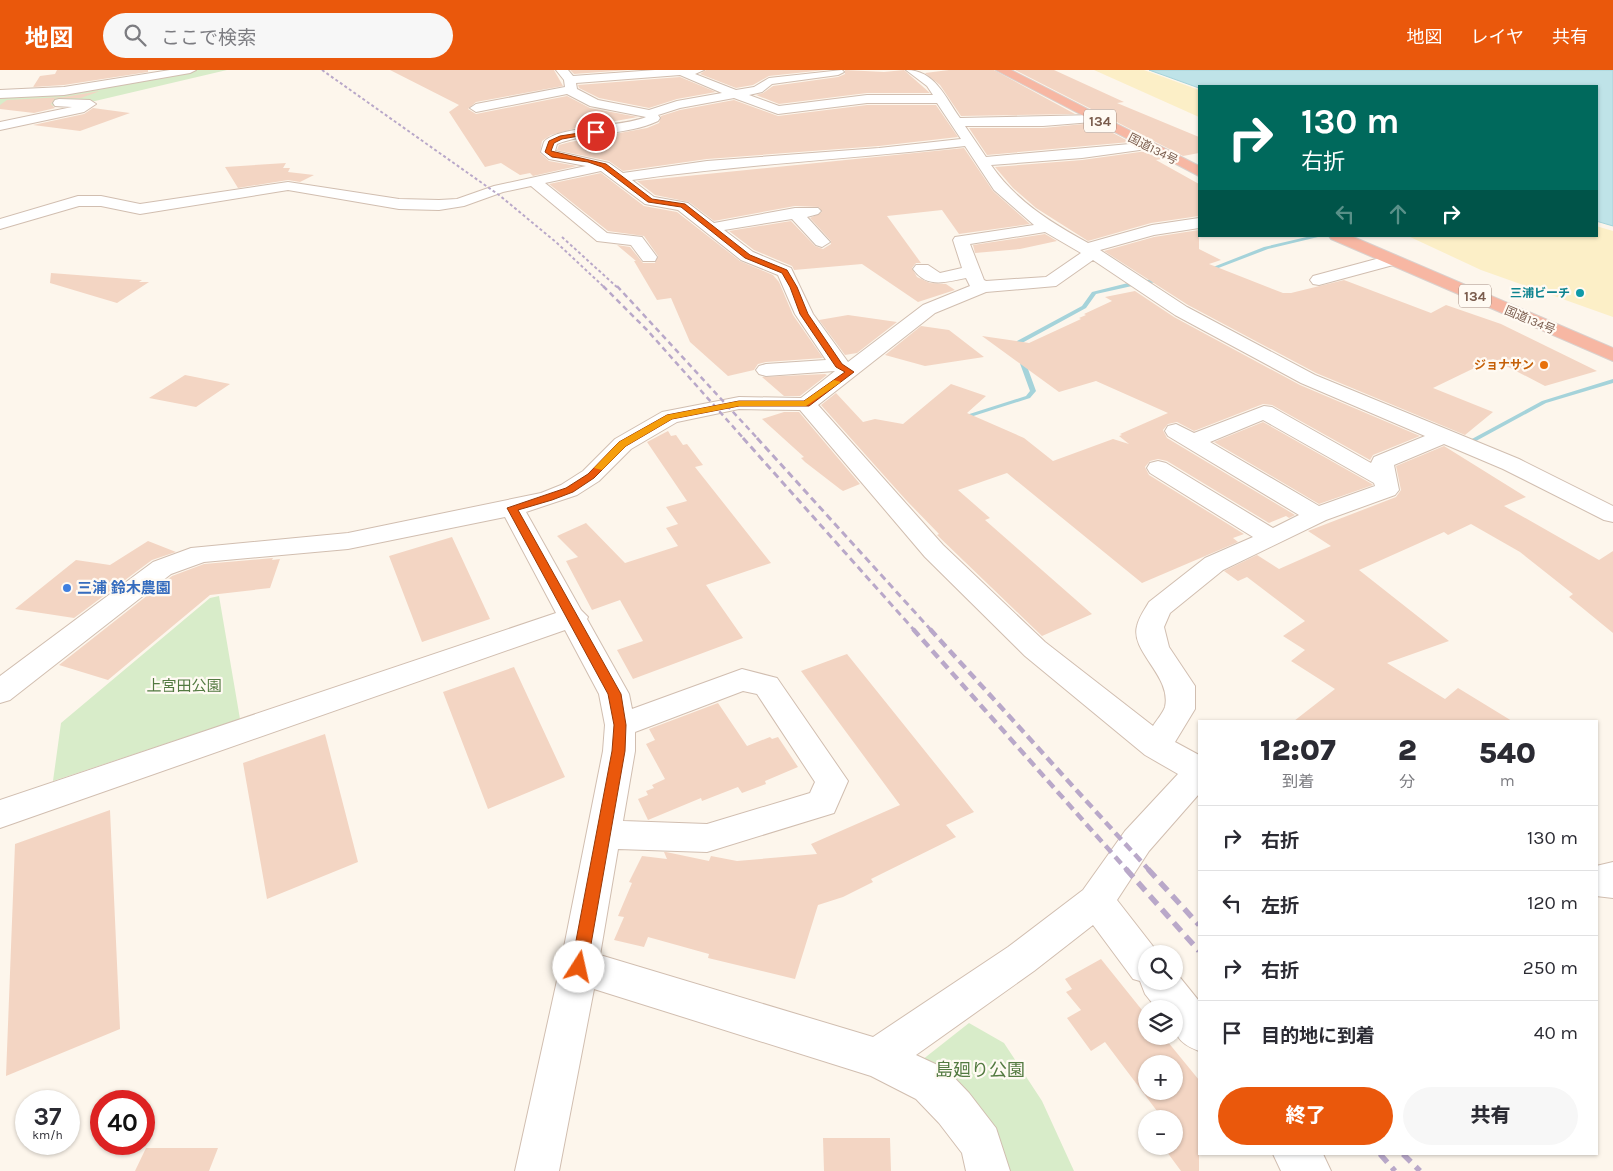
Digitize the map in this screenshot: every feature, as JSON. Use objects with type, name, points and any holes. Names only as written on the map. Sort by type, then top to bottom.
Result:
[{"type":"highway","name":"国道134号","points":[[1002,70],[1198,171]]},
{"type":"highway","name":"国道134号","points":[[1340,237],[1613,355]]},
{"type":"street","points":[[0,94],[64,91],[190,70]]},
{"type":"street","points":[[476,108],[567,80],[698,70]]},
{"type":"street","points":[[912,70],[931,84],[968,142],[984,161],[999,187],[1017,204],[1047,227],[1089,251],[1181,311],[1308,379],[1511,464],[1613,516]]},
{"type":"street","points":[[678,71],[778,110],[867,99],[940,99]]},
{"type":"street","points":[[567,80],[594,103],[650,114],[677,105],[758,90],[770,81],[842,71]]},
{"type":"street","points":[[812,84],[842,71]]},
{"type":"street","points":[[0,104],[81,102],[96,108]]},
{"type":"street","points":[[0,126],[96,108]]},
{"type":"street","points":[[36,128],[55,128],[96,108]]},
{"type":"street","points":[[650,114],[654,118],[635,126],[576,134],[551,142],[548,152],[554,156],[589,160],[604,166],[650,200],[683,206],[747,256],[784,272],[794,287],[804,314],[845,369]]},
{"type":"street","points":[[955,122],[1043,122],[1092,118]]},
{"type":"street","points":[[620,178],[698,166],[870,153],[968,142]]},
{"type":"street","points":[[984,161],[1082,154],[1147,145]]},
{"type":"street","points":[[0,224],[88,200],[140,208],[288,186],[399,204],[440,205],[459,203],[499,189],[604,166]]},
{"type":"street","points":[[533,181],[603,238],[636,240],[649,257]]},
{"type":"street","points":[[710,228],[812,211]]},
{"type":"street","points":[[795,213],[822,242]]},
{"type":"street","points":[[922,270],[937,279],[1050,282],[1089,251],[1152,230],[1198,223]]},
{"type":"street","points":[[978,279],[961,240],[1005,235],[1047,227]]},
{"type":"street","points":[[1320,280],[1391,260]]},
{"type":"street","points":[[0,692],[162,568],[178,560],[200,554],[348,541],[438,521],[512,508],[549,498],[569,490],[591,476],[622,444],[670,417],[739,403],[806,404],[845,369],[929,309],[978,279]]},
{"type":"street","points":[[766,370],[845,369]]},
{"type":"street","points":[[806,404],[934,552],[1035,648],[1156,746],[1198,771]]},
{"type":"street","points":[[1317,515],[1184,436],[1264,412],[1385,480]]},
{"type":"street","points":[[1156,746],[1180,709],[1180,686],[1155,648],[1150,627],[1159,608],[1214,564],[1317,515],[1387,490],[1382,462],[1443,436]]},
{"type":"street","points":[[1158,468],[1272,538]]},
{"type":"street","points":[[512,508],[574,617],[614,694],[620,725],[619,751],[602,834],[579,967],[537,1171]]},
{"type":"street","points":[[0,814],[574,617]]},
{"type":"street","points":[[602,834],[707,838],[822,803],[832,781],[766,686],[742,680],[620,725]]},
{"type":"street","points":[[877,1058],[1021,959],[1096,901],[1137,841],[1198,773]]},
{"type":"street","points":[[1096,901],[1138,956]]},
{"type":"street","points":[[579,967],[877,1058],[932,1084],[954,1108],[980,1143],[988,1171]]},
{"type":"street","points":[[1166,990],[1198,1031]]},
{"type":"street","points":[[1296,1155],[1309,1171]]},
{"type":"green space","points":[[195,70],[227,70],[78,105],[0,109],[0,94],[48,92]]},
{"type":"green space","name":"上宮田公園","points":[[219,596],[240,719],[53,781],[61,723],[210,598]]},
{"type":"green space","name":"島廻り公園","points":[[969,1023],[1004,1043],[1042,1101],[1074,1171],[1003,1171],[922,1060]]},
{"type":"sand","points":[[1094,70],[1144,70],[1198,90],[1198,117]]},
{"type":"sand","name":"三浦ビーチ","points":[[1598,227],[1613,231],[1613,317],[1481,270],[1410,237],[1598,237]]},
{"type":"water","points":[[1149,70],[1613,70],[1613,226],[1598,222],[1598,85],[1198,85],[1198,88]]},
{"type":"building","points":[[57,70],[148,70],[148,72],[64,85],[33,87],[40,76],[55,74]]},
{"type":"building","points":[[390,70],[554,70],[563,86],[476,102],[468,109],[476,114],[567,96],[590,108],[638,117],[576,128],[551,135],[542,141],[540,153],[549,161],[577,166],[533,176],[530,173],[520,175],[501,163],[485,167],[449,112],[459,105]]},
{"type":"building","points":[[570,70],[629,70],[574,74]]},
{"type":"building","points":[[706,70],[825,70],[769,76],[753,85],[736,88],[700,74]]},
{"type":"building","points":[[845,70],[884,72],[904,70],[930,93],[867,93],[779,104],[756,95],[763,93],[773,86],[838,77],[845,74]]},
{"type":"building","points":[[949,70],[994,70],[1075,114],[961,116],[940,85],[925,73]]},
{"type":"building","points":[[1015,70],[1054,70],[1124,102],[1117,103],[1198,137],[1198,153],[1183,156]]},
{"type":"building","points":[[680,77],[716,92],[677,99],[649,108],[599,98],[579,88],[578,85]]},
{"type":"building","points":[[100,91],[81,98],[55,98],[51,104],[55,108],[34,113],[0,109],[0,105],[7,100],[64,97]]},
{"type":"building","points":[[734,100],[778,116],[867,105],[936,105],[958,137],[879,146],[707,159],[623,171],[609,161],[557,150],[559,145],[570,142],[647,128],[659,123],[661,116],[680,110]]},
{"type":"building","points":[[93,108],[130,113],[80,131],[33,125],[84,114]]},
{"type":"building","points":[[1094,123],[1130,142],[987,155],[969,128],[1043,128]]},
{"type":"building","points":[[964,148],[993,191],[1030,224],[959,234],[942,210],[887,216],[921,263],[916,263],[912,268],[917,277],[930,283],[946,284],[955,290],[918,302],[862,264],[794,270],[792,266],[754,250],[729,231],[791,221],[815,246],[823,249],[831,244],[831,241],[810,218],[822,212],[819,207],[795,206],[714,221],[689,202],[655,195],[637,181]]},
{"type":"building","points":[[1147,151],[1162,159],[1156,160],[1198,183],[1198,216],[1151,223],[1088,241],[1036,208],[1013,188],[995,167],[1082,160]]},
{"type":"building","points":[[286,163],[283,168],[290,168],[288,172],[314,175],[300,182],[288,180],[238,188],[225,167]]},
{"type":"building","points":[[601,173],[644,206],[677,212],[740,261],[773,275],[779,282],[793,315],[823,358],[766,362],[758,364],[754,370],[728,376],[690,342],[671,298],[657,300],[634,261],[636,261],[617,245],[630,247],[643,263],[655,263],[658,256],[644,236],[608,231],[549,184]]},
{"type":"building","points":[[1198,230],[1199,249],[1221,260],[1209,264],[1283,293],[1291,293],[1344,280],[1431,313],[1446,305],[1501,324],[1597,371],[1545,386],[1493,359],[1433,388],[1493,412],[1465,435],[1316,373],[1188,305],[1104,251],[1154,237]]},
{"type":"building","points":[[1045,234],[1057,241],[1020,249],[975,253],[973,245]]},
{"type":"building","points":[[51,273],[149,282],[117,303],[50,283]]},
{"type":"building","points":[[1135,291],[1174,317],[1300,385],[1420,436],[1373,455],[1370,460],[1272,405],[1263,404],[1194,431],[1177,422],[1168,424],[1163,430],[1167,438],[1295,515],[1289,518],[1286,516],[1269,523],[1167,461],[1158,459],[1150,461],[1145,467],[1149,475],[1244,534],[1233,538],[1238,542],[1142,583],[1007,473],[958,490],[990,518],[985,520],[1092,614],[1042,636],[937,535],[939,534],[821,405],[836,393],[863,422],[875,419],[903,424],[951,384],[986,396],[967,413],[1024,438],[1053,461],[1113,439],[1129,444],[1119,436],[1122,435],[1120,434],[1168,413],[1096,381],[1059,392],[982,336],[1029,343],[1081,319],[1079,318],[1086,315],[1084,314],[1112,301],[1105,297]]},
{"type":"building","points":[[848,315],[897,322],[857,353],[845,355],[819,320]]},
{"type":"building","points":[[921,326],[949,330],[984,357],[925,366],[885,355]]},
{"type":"building","points":[[185,375],[230,384],[196,407],[149,398]]},
{"type":"building","points":[[827,375],[800,396],[784,396],[762,377]]},
{"type":"building","points":[[784,412],[799,412],[860,484],[843,491],[805,462],[801,458],[804,457],[762,419]]},
{"type":"building","points":[[1263,422],[1373,485],[1319,504],[1214,442]]},
{"type":"building","points":[[668,431],[671,436],[676,435],[683,445],[687,444],[703,465],[695,467],[771,563],[706,585],[743,638],[633,679],[617,650],[643,641],[620,600],[592,610],[566,561],[578,557],[557,536],[586,523],[625,563],[678,546],[666,528],[678,524],[666,507],[687,501],[647,442]]},
{"type":"building","points":[[1444,446],[1526,497],[1504,506],[1599,560],[1613,551],[1613,633],[1569,597],[1573,594],[1520,552],[1471,524],[1448,535],[1444,532],[1359,570],[1449,641],[1387,663],[1445,699],[1458,688],[1510,720],[1295,720],[1335,689],[1291,661],[1305,650],[1283,636],[1305,621],[1247,577],[1238,581],[1224,571],[1257,555],[1279,569],[1331,546],[1308,531],[1396,497],[1401,490],[1396,466]]},
{"type":"building","points":[[452,537],[490,619],[422,642],[389,556]]},
{"type":"building","points":[[148,541],[176,552],[152,560],[74,618],[15,609],[76,560],[110,565]]},
{"type":"building","points":[[273,558],[272,560],[280,559],[270,588],[210,595],[108,680],[59,665],[172,576],[204,564]]},
{"type":"building","points":[[847,654],[974,812],[946,825],[956,837],[871,879],[873,882],[843,897],[818,905],[795,979],[708,958],[709,954],[648,937],[644,947],[614,940],[624,917],[618,916],[632,883],[629,882],[642,856],[667,859],[664,852],[666,852],[709,861],[711,856],[737,861],[817,854],[811,844],[900,805],[801,671]]},
{"type":"building","points":[[514,667],[565,777],[488,809],[443,692]]},
{"type":"building","points":[[718,703],[747,746],[770,737],[772,739],[778,737],[798,767],[765,781],[766,784],[742,793],[738,787],[702,801],[701,798],[648,820],[638,799],[648,795],[646,791],[654,788],[652,785],[665,779],[646,744],[655,740],[649,729]]},
{"type":"building","points":[[325,734],[358,862],[267,899],[243,763]]},
{"type":"building","points":[[110,810],[120,1029],[6,1076],[15,844]]},
{"type":"building","points":[[1101,959],[1138,1005],[1138,1045],[1170,1045],[1179,1055],[1138,1055],[1138,1086],[1105,1042],[1091,1051],[1067,1018],[1081,1010],[1066,992],[1072,989],[1065,979]]},
{"type":"building","points":[[1183,1060],[1198,1079],[1199,1171],[1181,1171],[1169,1155],[1183,1155],[1183,1110],[1156,1110],[1149,1100],[1183,1100]]},
{"type":"building","points":[[823,1138],[890,1138],[891,1171],[824,1171]]},
{"type":"building","points":[[155,1148],[218,1148],[209,1171],[135,1171],[143,1155],[155,1155]]},
{"type":"waterway","points":[[1206,271],[1266,248],[1315,237]]},
{"type":"waterway","points":[[962,418],[1028,397],[1033,391],[1017,347],[1019,342],[1084,307],[1094,293],[1132,284],[1161,280]]},
{"type":"waterway","points":[[1474,440],[1544,402],[1613,381]]},
{"type":"railway","points":[[322,70],[499,195],[557,243],[605,288]]},
{"type":"railway","points":[[562,237],[618,288]]},
{"type":"railway","points":[[617,286],[758,439]]},
{"type":"railway","points":[[605,288],[647,330],[744,439]]},
{"type":"railway","points":[[743,438],[914,630]]},
{"type":"railway","points":[[757,438],[931,630]]},
{"type":"railway","points":[[913,629],[1127,870]]},
{"type":"railway","points":[[930,629],[1149,870]]},
{"type":"railway","points":[[1126,869],[1198,950]]},
{"type":"railway","points":[[1148,869],[1198,924]]},
{"type":"railway","points":[[1381,1155],[1395,1171]]},
{"type":"railway","points":[[1404,1155],[1420,1171]]},
{"type":"slow traffic","points":[[599,468],[622,444],[670,417],[739,403],[806,404],[837,382]]},
{"type":"place","name":"三浦ビーチ","points":[[1580,293]]},
{"type":"place","name":"ジョナサン","points":[[1544,365]]},
{"type":"place","name":"三浦 鈴木農園","points":[[67,588]]},
{"type":"route","points":[[579,967],[602,834],[619,751],[620,725],[614,694],[574,617],[512,508],[549,498],[569,490],[591,476],[622,444],[670,417],[739,403],[806,404],[850,372],[839,365],[804,314],[794,287],[784,272],[747,256],[683,206],[650,200],[604,166],[589,160],[554,156],[548,152],[551,142],[560,138],[596,132]]}]
